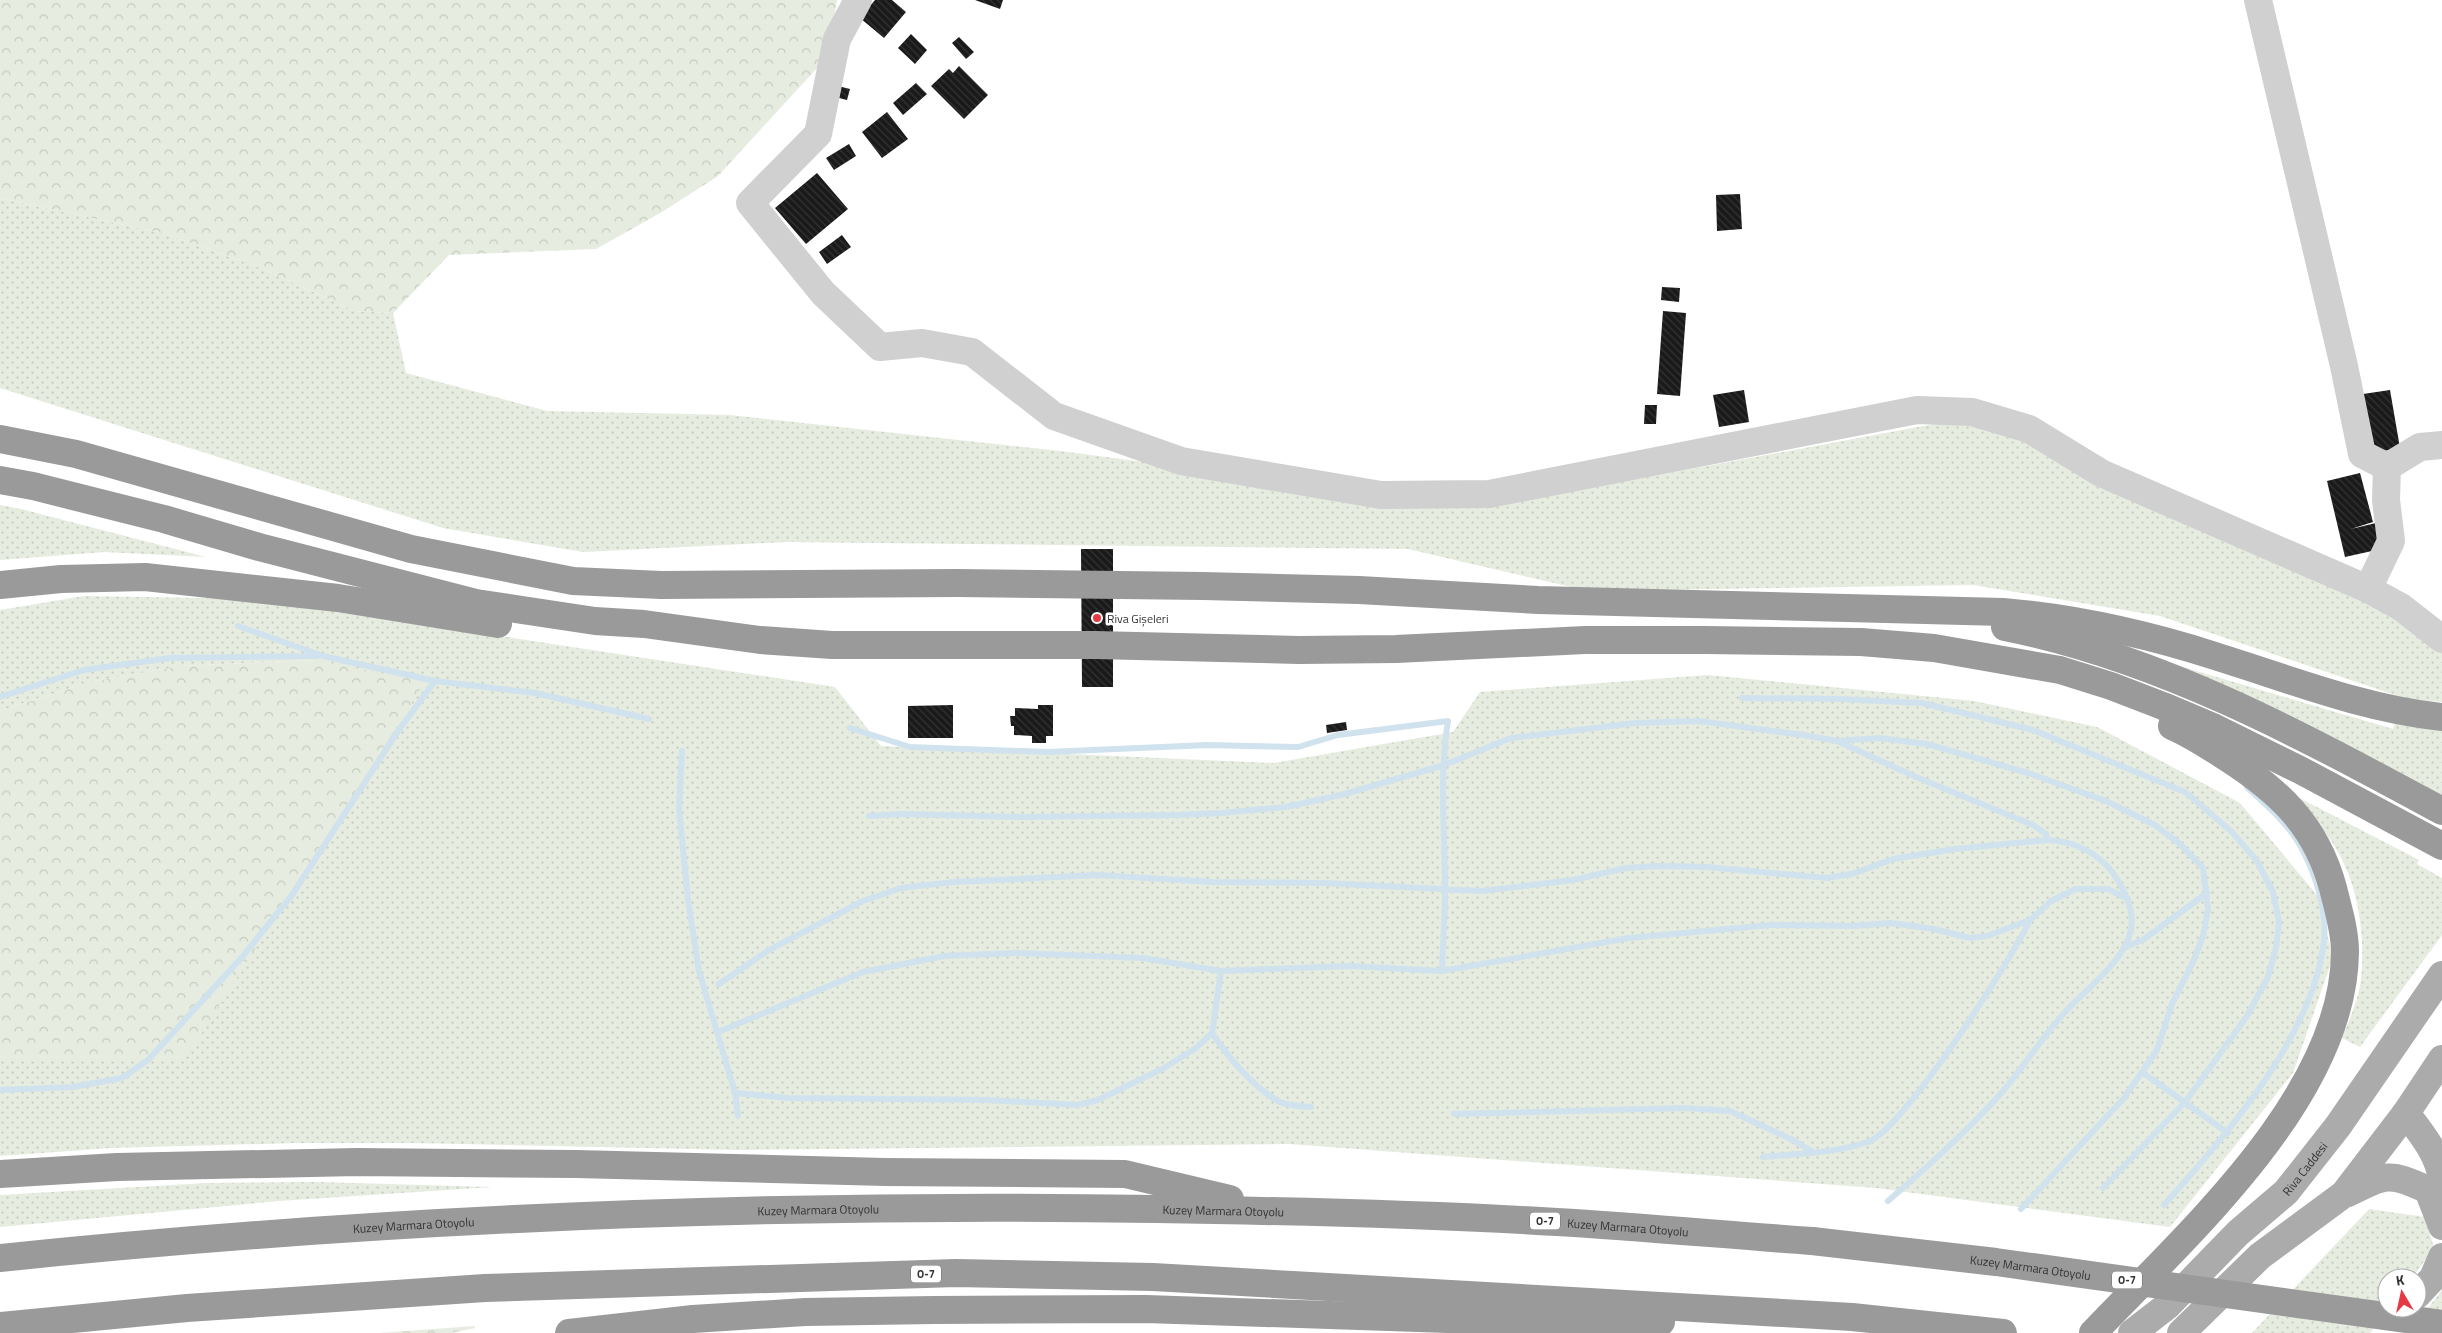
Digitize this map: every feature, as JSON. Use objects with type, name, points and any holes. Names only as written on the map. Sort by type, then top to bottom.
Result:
[{"type":"highway","points":[[0,439],[76,454],[411,549],[573,581],[661,585],[1097,584],[1358,590],[1557,601],[1960,610],[2044,615],[2153,638],[2338,695],[2390,708],[2442,717]]},
{"type":"highway","points":[[0,480],[33,486],[164,519],[259,547],[468,601],[595,621],[644,624],[760,640],[832,645],[1095,645],[1299,650],[1396,649],[1585,640],[1715,640],[1861,642],[1934,648],[2060,670],[2111,686],[2163,706],[2215,728],[2442,846]]},
{"type":"highway","points":[[0,585],[61,579],[145,578],[338,598],[444,617],[563,631],[644,624]]},
{"type":"highway","points":[[1734,604],[1791,609],[1908,612],[2000,626],[2075,644],[2136,663],[2220,697],[2438,809]]},
{"type":"highway","points":[[1976,655],[2119,703],[2178,729],[2247,771],[2286,802],[2303,822],[2319,849],[2343,926],[2344,971],[2334,1020],[2320,1052],[2288,1112],[2246,1172],[2093,1333]]},
{"type":"highway","points":[[0,1174],[127,1166],[357,1162],[576,1164],[885,1172],[1125,1174],[1277,1211]]},
{"type":"highway","name":"Kuzey Marmara Otoyolu","points":[[0,1258],[360,1227],[644,1212],[976,1207],[1277,1211],[1557,1222],[1812,1241],[2005,1263],[2442,1324]]},
{"type":"highway","name":"O-7","points":[[0,1326],[187,1308],[484,1288],[956,1274],[1152,1276],[1852,1317],[2003,1333]]},
{"type":"highway","points":[[569,1333],[693,1319],[804,1312],[934,1310],[1146,1309],[1598,1324],[1852,1317]]},
{"type":"main road","name":"Riva Caddesi","points":[[2132,1333],[2167,1306],[2238,1233],[2286,1192],[2338,1126],[2442,975]]},
{"type":"main road","points":[[2344,1194],[2406,1113],[2442,1059]]},
{"type":"main road","points":[[2406,1113],[2428,1141],[2441,1170],[2442,1180]]},
{"type":"main road","points":[[2180,1333],[2260,1256],[2344,1194],[2380,1177],[2404,1179],[2428,1190],[2442,1226]]},
{"type":"main road","points":[[2427,1284],[2433,1278],[2442,1257]]},
{"type":"main road","points":[[2381,1333],[2395,1318]]},
{"type":"street","points":[[858,0],[837,39],[818,134],[750,203],[823,293],[880,347],[922,343],[972,352],[1054,416],[1181,461],[1381,495],[1489,494],[1917,410],[1972,412],[2030,429],[2101,473],[2368,588],[2401,607],[2442,639]]},
{"type":"street","points":[[2258,0],[2340,347],[2362,454],[2387,467]]},
{"type":"street","points":[[2387,467],[2420,447],[2442,445]]},
{"type":"street","points":[[2368,588],[2391,541],[2386,500],[2387,467]]},
{"type":"green space","points":[[0,0],[837,0],[828,56],[718,176],[662,212],[596,249],[449,255],[393,313],[355,311],[261,268],[166,234],[0,198]]},
{"type":"green space","points":[[0,198],[166,234],[261,268],[355,311],[393,313],[406,373],[547,411],[730,415],[1060,451],[1486,507],[1977,416],[2442,635],[2442,702],[2407,699],[2160,616],[1973,585],[1589,591],[1408,549],[785,542],[583,552],[443,528],[0,388]]},
{"type":"green space","points":[[0,505],[206,557],[104,552],[0,560]]},
{"type":"green space","points":[[84,596],[258,599],[835,687],[881,746],[1274,763],[1453,732],[1480,692],[1708,675],[1974,701],[2097,727],[2240,803],[2317,895],[2333,957],[2293,1073],[2170,1227],[1876,1188],[1289,1144],[736,1150],[412,1143],[296,1143],[111,1148],[0,1156],[0,1059],[185,1059],[315,660],[179,666],[87,683],[0,711],[0,610]]},
{"type":"green space","points":[[315,660],[425,682],[185,1059],[0,1059],[0,711],[87,683],[179,666]]},
{"type":"green space","points":[[2159,660],[2393,729],[2395,723],[2442,731],[2442,800]]},
{"type":"green space","points":[[2280,788],[2419,860],[2417,864],[2442,878],[2442,935],[2360,1047],[2342,1038],[2356,1002],[2361,980],[2362,942],[2357,903],[2352,884],[2337,849],[2326,834]]},
{"type":"green space","points":[[317,1182],[492,1187],[279,1201],[0,1227],[0,1195],[207,1183]]},
{"type":"green space","points":[[2369,1209],[2425,1217],[2434,1248],[2419,1268],[2377,1268],[2377,1318],[2381,1318],[2370,1333],[2252,1333]]},
{"type":"green space","points":[[2442,1290],[2442,1333],[2409,1333],[2421,1318],[2427,1318],[2427,1310]]},
{"type":"green space","points":[[475,1326],[475,1328],[451,1333],[380,1333]]},
{"type":"building","points":[[875,0],[892,0],[906,12],[884,38],[860,18]]},
{"type":"building","points":[[975,0],[1003,0],[1000,9]]},
{"type":"building","points":[[911,34],[927,50],[915,64],[898,48]]},
{"type":"building","points":[[959,37],[974,52],[966,59],[952,43]]},
{"type":"building","points":[[959,66],[988,95],[964,119],[931,86],[949,69],[953,73]]},
{"type":"building","points":[[916,83],[927,94],[903,115],[893,103]]},
{"type":"building","points":[[838,86],[850,89],[847,100],[835,97]]},
{"type":"building","points":[[887,112],[908,139],[882,158],[862,132]]},
{"type":"building","points":[[849,144],[856,156],[834,170],[826,158]]},
{"type":"building","points":[[817,173],[848,209],[806,244],[775,208]]},
{"type":"building","points":[[1740,194],[1742,229],[1717,231],[1716,195]]},
{"type":"building","points":[[842,235],[851,247],[827,264],[819,252]]},
{"type":"building","points":[[1662,287],[1680,288],[1679,302],[1661,300]]},
{"type":"building","points":[[1663,311],[1686,313],[1680,396],[1657,394]]},
{"type":"building","points":[[1744,390],[1749,422],[1719,427],[1713,395]]},
{"type":"building","points":[[2390,390],[2400,448],[2373,453],[2363,394]]},
{"type":"building","points":[[1645,405],[1657,405],[1656,424],[1644,424]]},
{"type":"building","points":[[2360,473],[2373,522],[2351,529],[2376,523],[2381,549],[2345,557],[2327,481]]},
{"type":"building","name":"Riva Gişeleri","points":[[1081,549],[1113,549],[1113,687],[1082,687]]},
{"type":"building","points":[[953,705],[953,738],[908,738],[908,706]]},
{"type":"building","points":[[1038,705],[1053,705],[1053,736],[1046,736],[1046,743],[1032,743],[1032,736],[1014,735],[1014,726],[1011,726],[1010,716],[1015,716],[1015,708],[1038,709]]},
{"type":"building","points":[[1346,722],[1347,730],[1327,733],[1326,725]]},
{"type":"waterway","points":[[238,626],[323,656],[435,681],[535,693],[649,719]]},
{"type":"waterway","points":[[0,697],[84,670],[170,658],[316,656]]},
{"type":"waterway","points":[[0,1090],[73,1087],[122,1078],[148,1060],[243,956],[292,895],[398,731],[435,681]]},
{"type":"waterway","points":[[1742,698],[1839,699],[1922,703],[2033,730],[2185,792],[2231,831],[2257,861],[2273,892],[2279,922],[2276,948],[2268,977],[2247,1016],[2186,1101],[2103,1188]]},
{"type":"waterway","points":[[850,728],[910,747],[1048,752],[1207,745],[1298,747],[1338,735],[1448,721],[1443,784],[1445,890],[1442,971]]},
{"type":"waterway","points":[[869,816],[901,814],[1023,817],[1179,815],[1286,807],[1345,794],[1444,765],[1511,738],[1636,723],[1699,721],[1837,741],[1916,777],[2033,825],[2046,834],[2048,840]]},
{"type":"waterway","points":[[1838,741],[1879,738],[1927,744],[2028,773],[2106,801],[2155,825],[2180,844],[2203,868],[2208,909],[2203,936],[2193,962],[2172,1004],[2157,1050],[2124,1098],[2021,1209]]},
{"type":"waterway","points":[[682,751],[679,808],[688,900],[699,971],[735,1093],[738,1116]]},
{"type":"waterway","points":[[2164,1205],[2214,1148],[2264,1082],[2304,1012],[2317,976],[2324,940],[2324,917],[2312,870],[2297,840],[2285,824],[2247,787]]},
{"type":"waterway","points":[[719,984],[769,950],[863,901],[901,888],[954,882],[1098,875],[1212,882],[1323,883],[1482,891],[1573,880],[1626,868],[1659,866],[1707,867],[1827,878],[1852,874],[1893,859],[1955,849],[2048,840],[2067,843],[2085,849],[2113,873],[2128,900],[2132,922],[2128,941],[2122,952],[2114,963],[2074,1002],[1995,1100],[1943,1152],[1888,1201]]},
{"type":"waterway","points":[[718,1032],[863,972],[944,956],[1015,953],[1143,958],[1221,971],[1349,966],[1442,971],[1629,938],[1771,925],[1853,926],[1891,923],[1934,929],[1970,938],[1987,936],[2030,920],[2051,901],[2076,889],[2108,889],[2128,899]]},
{"type":"waterway","points":[[2124,948],[2144,939],[2207,893]]},
{"type":"waterway","points":[[1763,1157],[1842,1149],[1868,1142],[1885,1130],[1930,1077],[1955,1041],[2002,970],[2030,920]]},
{"type":"waterway","points":[[735,1093],[788,1098],[988,1100],[1078,1105],[1098,1100],[1164,1068],[1196,1048],[1212,1033],[1221,971]]},
{"type":"waterway","points":[[1212,1033],[1243,1072],[1271,1097],[1287,1104],[1311,1107]]},
{"type":"waterway","points":[[2142,1072],[2228,1133]]},
{"type":"waterway","points":[[1454,1114],[1685,1108],[1730,1111],[1793,1140],[1813,1152]]},
{"type":"place","name":"Riva Gişeleri","points":[[1097,618]]}]
